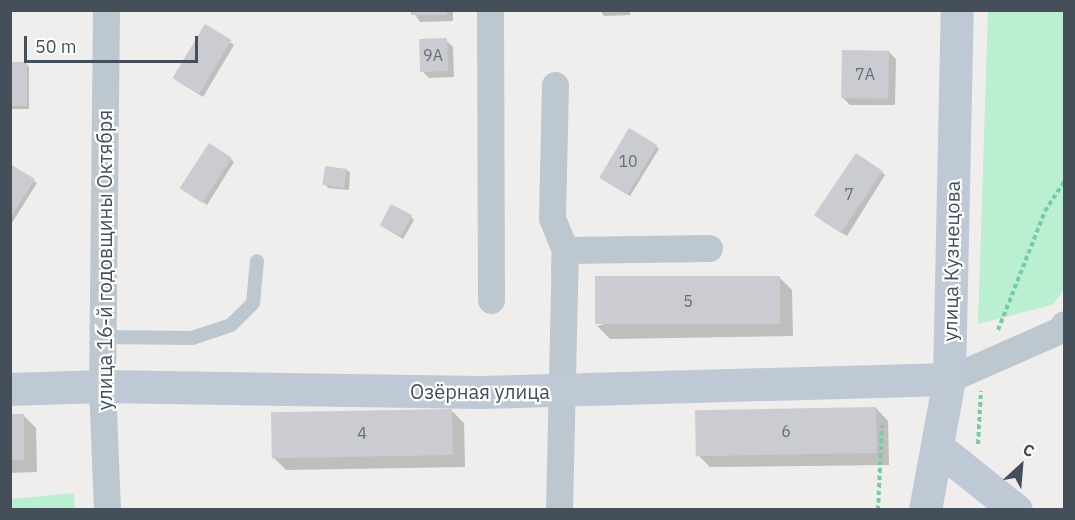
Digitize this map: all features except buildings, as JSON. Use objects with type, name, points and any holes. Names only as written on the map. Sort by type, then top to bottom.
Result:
[{"type":"street","name":"улица 16-й годовщины Октября","points":[[106,10],[102,386],[107,510]]},
{"type":"street","points":[[490,10],[491,300]]},
{"type":"street","name":"улица Кузнецова","points":[[925,510],[949,379],[957,10]]},
{"type":"street","points":[[555,85],[552,218],[565,250],[562,390]]},
{"type":"street","points":[[565,250],[709,248]]},
{"type":"street","points":[[949,379],[1060,330],[1065,324]]},
{"type":"street","name":"Озёрная улица","points":[[10,389],[102,386],[480,393],[949,379]]},
{"type":"street","points":[[937,447],[1016,510]]},
{"type":"lane","points":[[102,337],[192,338],[231,326],[253,303],[257,261]]},
{"type":"lane","points":[[559,510],[562,390]]},
{"type":"path","points":[[878,510],[882,425]]},
{"type":"green space","points":[[988,11],[1064,11],[1064,290],[1052,305],[978,324]]},
{"type":"green space","points":[[74,493],[75,509],[11,509],[11,499]]}]
